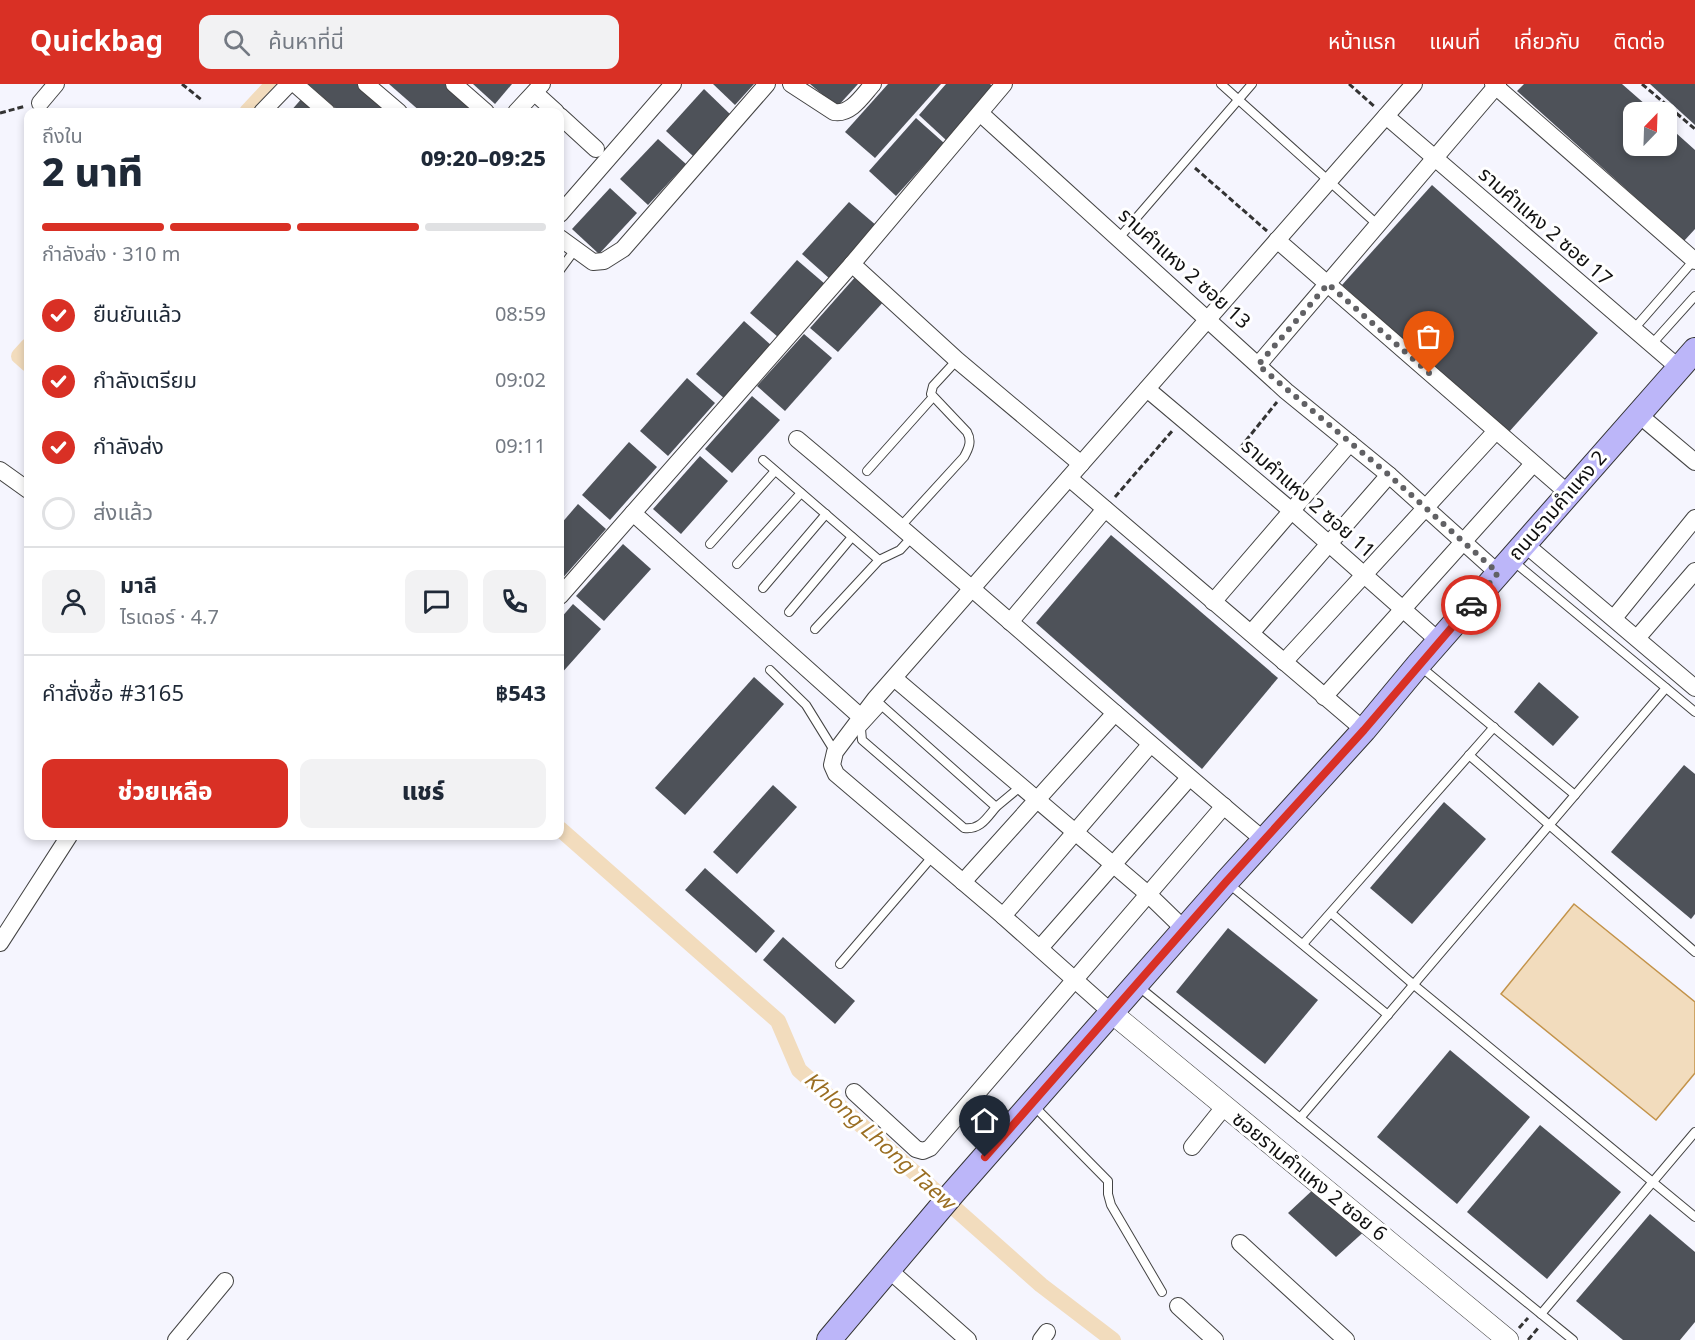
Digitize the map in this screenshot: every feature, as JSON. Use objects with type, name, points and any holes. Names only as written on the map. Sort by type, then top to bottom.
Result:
[{"type":"main road","name":"ถนนรามคำแหง 2","points":[[829,1340],[953,1193],[1112,1013],[1140,988],[1185,929],[1364,730],[1418,665],[1695,350]]},
{"type":"street","points":[[40,102],[56,84]]},
{"type":"street","points":[[266,108],[289,84]]},
{"type":"street","points":[[295,84],[322,108]]},
{"type":"street","points":[[366,84],[394,108]]},
{"type":"street","points":[[454,84],[481,108]]},
{"type":"street","points":[[564,209],[673,84]]},
{"type":"street","points":[[564,242],[574,251],[593,262],[604,261],[623,249],[767,84]]},
{"type":"street","points":[[791,84],[834,112],[841,113],[854,106],[873,84]]},
{"type":"street","points":[[564,591],[852,264],[1005,84]]},
{"type":"street","points":[[1112,1013],[1040,948],[836,774],[832,765],[835,752],[862,718],[878,703],[894,678],[1414,84]]},
{"type":"street","points":[[1258,365],[1435,159],[1495,85],[1695,260]]},
{"type":"street","points":[[520,108],[538,88],[553,108]]},
{"type":"street","name":"รามคำแหง 2 ซอย 13","points":[[980,113],[1286,391],[1389,475],[1462,541],[1512,559],[1614,618],[1695,688]]},
{"type":"street","name":"รามคำแหง 2 ซอย 17","points":[[1386,116],[1633,331],[1679,368]]},
{"type":"street","points":[[564,120],[596,149]]},
{"type":"street","points":[[1277,240],[1569,494]]},
{"type":"street","points":[[852,264],[957,360],[1081,464]]},
{"type":"street","name":"รามคำแหง 2 ซอย 11","points":[[1147,389],[1293,512],[1440,642]]},
{"type":"street","points":[[1638,414],[1695,462]]},
{"type":"street","points":[[1284,662],[1424,507],[1496,432]]},
{"type":"street","points":[[797,439],[973,588],[1150,745],[1265,841]]},
{"type":"street","points":[[1213,602],[1293,512],[1350,443]]},
{"type":"street","points":[[1324,697],[1533,464]]},
{"type":"street","points":[[0,470],[24,487]]},
{"type":"street","points":[[1251,633],[1389,475]]},
{"type":"street","points":[[1069,478],[1364,730]]},
{"type":"street","points":[[1010,622],[1105,509]]},
{"type":"street","points":[[633,513],[862,718]]},
{"type":"street","points":[[1614,618],[1695,518]]},
{"type":"street","points":[[1638,637],[1695,571]]},
{"type":"street","points":[[894,678],[1076,833],[1111,866],[1149,895],[1185,929]]},
{"type":"street","points":[[963,882],[1115,713]]},
{"type":"street","points":[[1003,916],[1150,745]]},
{"type":"street","points":[[1040,948],[1189,778]]},
{"type":"street","points":[[854,1092],[916,1149],[923,1151],[930,1148],[1224,806]]},
{"type":"street","points":[[0,943],[66,840]]},
{"type":"street","name":"ซอยรามคำแหง 2 ซอย 6","points":[[1112,1013],[1224,1107],[1511,1336]]},
{"type":"street","points":[[1192,1147],[1224,1107]]},
{"type":"street","points":[[1240,1243],[1346,1340]]},
{"type":"street","points":[[889,1270],[968,1340]]},
{"type":"street","points":[[176,1340],[225,1281]]},
{"type":"street","points":[[1178,1306],[1215,1340]]},
{"type":"lane","points":[[1221,84],[1378,225]]},
{"type":"lane","points":[[1119,238],[1252,84]]},
{"type":"lane","points":[[564,265],[574,251]]},
{"type":"lane","points":[[1633,331],[1695,260]]},
{"type":"lane","points":[[1651,345],[1695,296]]},
{"type":"lane","points":[[867,471],[933,397],[933,386],[957,360]]},
{"type":"lane","points":[[815,629],[879,560],[900,550],[907,531],[964,457],[969,447],[970,438],[967,432],[933,397]]},
{"type":"lane","points":[[764,460],[879,560]]},
{"type":"lane","points":[[710,544],[776,471]]},
{"type":"lane","points":[[737,564],[801,493]]},
{"type":"lane","points":[[763,588],[826,514]]},
{"type":"lane","points":[[789,612],[852,537]]},
{"type":"lane","points":[[1512,559],[1695,712]]},
{"type":"lane","points":[[1418,665],[1575,795]]},
{"type":"lane","points":[[770,670],[806,705],[835,752]]},
{"type":"lane","points":[[1300,1119],[1665,688]]},
{"type":"lane","points":[[996,807],[878,703],[861,729],[862,740],[964,828],[972,829],[981,825],[996,807],[1020,787]]},
{"type":"lane","points":[[1303,944],[1494,727]]},
{"type":"lane","points":[[1469,755],[1695,952]]},
{"type":"lane","points":[[840,964],[932,857]]},
{"type":"lane","points":[[1226,882],[1388,1015]]},
{"type":"lane","points":[[1331,913],[1414,985],[1695,1217]]},
{"type":"lane","points":[[1140,988],[1573,1340]]},
{"type":"lane","points":[[1033,1104],[1108,1181],[1107,1194],[1111,1205],[1162,1292]]},
{"type":"lane","points":[[1541,1314],[1695,1132]]},
{"type":"path","points":[[182,84],[203,101]]},
{"type":"path","points":[[1349,84],[1386,116]]},
{"type":"path","points":[[1642,84],[1695,129]]},
{"type":"path","points":[[0,113],[40,102]]},
{"type":"path","points":[[1187,161],[1277,240]]},
{"type":"path","points":[[1230,460],[1286,391]]},
{"type":"path","points":[[1105,509],[1182,419]]},
{"type":"path","points":[[1511,1336],[1541,1314]]},
{"type":"path","points":[[1528,1340],[1541,1314]]},
{"type":"shaded area","points":[[1574,904],[1695,1002],[1695,1073],[1656,1120],[1501,994]]},
{"type":"building","points":[[308,84],[365,84],[393,108],[335,108]]},
{"type":"building","points":[[389,84],[447,84],[474,108],[416,108]]},
{"type":"building","points":[[473,84],[512,84],[495,104]]},
{"type":"building","points":[[713,84],[754,84],[735,105]]},
{"type":"building","points":[[810,84],[858,84],[837,107]]},
{"type":"building","points":[[888,84],[941,84],[875,158],[845,132]]},
{"type":"building","points":[[946,84],[990,84],[994,87],[946,140],[919,115]]},
{"type":"building","points":[[1524,84],[1622,84],[1643,102],[1623,102],[1623,156],[1677,156],[1677,134],[1695,150],[1695,229],[1684,241],[1517,91]]},
{"type":"building","points":[[1650,84],[1695,84],[1695,125],[1677,109],[1677,102],[1670,102]]},
{"type":"building","points":[[704,89],[731,115],[693,156],[666,131]]},
{"type":"building","points":[[303,97],[316,108],[293,108]]},
{"type":"building","points":[[916,118],[944,143],[896,196],[869,171]]},
{"type":"building","points":[[658,139],[686,164],[648,205],[620,179]]},
{"type":"building","points":[[1432,185],[1598,333],[1508,433],[1342,285]]},
{"type":"building","points":[[610,188],[637,213],[599,254],[572,229]]},
{"type":"building","points":[[849,202],[877,226],[830,279],[802,254]]},
{"type":"building","points":[[797,260],[825,284],[778,337],[750,313]]},
{"type":"building","points":[[857,275],[885,300],[838,352],[810,328]]},
{"type":"building","points":[[744,321],[772,346],[725,399],[696,374]]},
{"type":"building","points":[[804,334],[832,358],[785,411],[757,386]]},
{"type":"building","points":[[687,378],[715,403],[668,456],[640,431]]},
{"type":"building","points":[[752,396],[780,420],[732,473],[705,449]]},
{"type":"building","points":[[629,442],[657,467],[610,520],[582,495]]},
{"type":"building","points":[[700,456],[728,481],[681,534],[653,509]]},
{"type":"building","points":[[578,504],[606,529],[564,576],[564,520]]},
{"type":"building","points":[[1111,535],[1278,678],[1202,769],[1036,623]]},
{"type":"building","points":[[623,544],[651,569],[604,621],[576,596]]},
{"type":"building","points":[[573,604],[601,629],[564,671],[564,614]]},
{"type":"building","points":[[754,677],[784,704],[685,815],[655,788]]},
{"type":"building","points":[[1539,682],[1579,717],[1553,746],[1514,712]]},
{"type":"building","points":[[1684,765],[1695,774],[1695,914],[1691,919],[1611,852]]},
{"type":"building","points":[[773,785],[797,807],[737,874],[713,852]]},
{"type":"building","points":[[1444,802],[1486,839],[1412,924],[1370,888]]},
{"type":"building","points":[[705,868],[775,931],[756,953],[685,890]]},
{"type":"building","points":[[1228,928],[1318,1000],[1265,1064],[1176,992]]},
{"type":"building","points":[[783,937],[855,1001],[835,1024],[763,960]]},
{"type":"building","points":[[1450,1050],[1530,1117],[1457,1204],[1377,1137]]},
{"type":"building","points":[[1540,1125],[1621,1192],[1547,1279],[1467,1212]]},
{"type":"building","points":[[1317,1186],[1368,1228],[1336,1257],[1288,1213]]},
{"type":"building","points":[[1650,1214],[1695,1252],[1695,1322],[1680,1340],[1623,1340],[1576,1301]]},
{"type":"waterway","name":"Khlong Lhong Taew","points":[[251,108],[273,84]]},
{"type":"waterway","name":"Khlong Lhong Taew","points":[[24,350],[19,356],[24,360]]},
{"type":"waterway","name":"Khlong Lhong Taew","points":[[564,833],[778,1021],[799,1070],[1041,1285],[1113,1340]]},
{"type":"way so far","points":[[1429,373],[1328,284],[1258,365],[1286,391],[1389,475],[1498,573],[1471,605]]},
{"type":"route","points":[[985,1157],[1226,882],[1364,730],[1471,605]]}]
